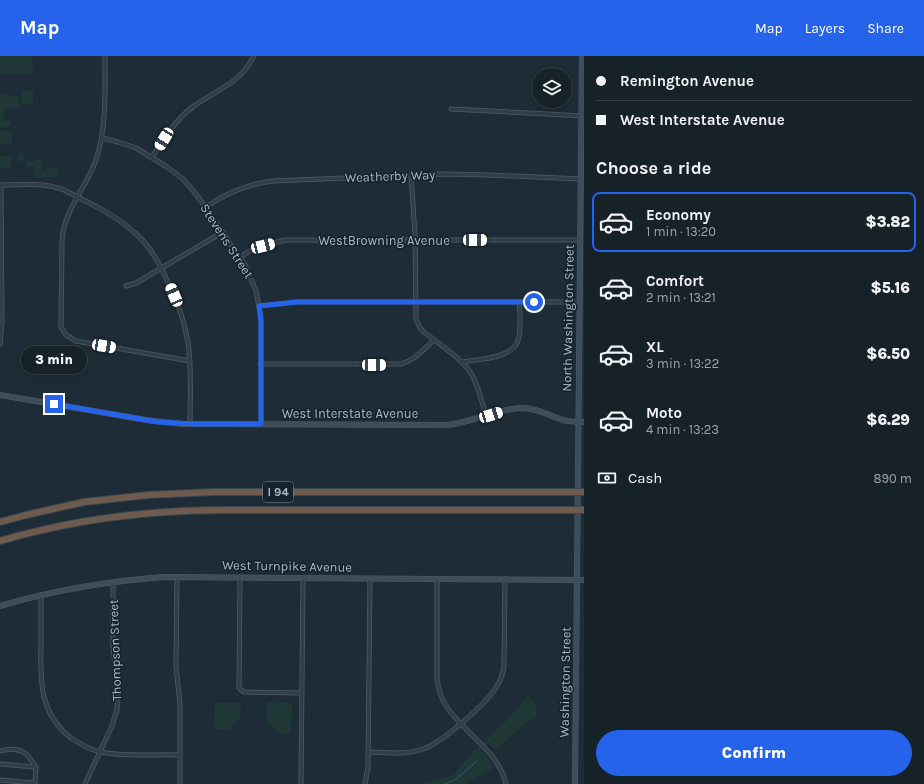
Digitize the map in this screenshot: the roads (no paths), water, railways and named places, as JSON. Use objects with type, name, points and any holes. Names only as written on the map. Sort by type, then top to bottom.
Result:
[{"type":"highway","name":"I 94","points":[[0,522],[84,502],[148,495],[213,492],[584,492]]},
{"type":"highway","name":"I 94","points":[[0,541],[45,529],[90,520],[175,511],[584,510]]},
{"type":"street","points":[[105,56],[105,106],[102,138],[92,168],[67,218],[62,236],[61,321],[63,332],[70,339],[76,341],[190,361]]},
{"type":"street","points":[[152,157],[167,134],[184,114],[236,80],[246,70],[254,56]]},
{"type":"street","name":"North Washington Street","points":[[577,580],[581,422],[579,302],[583,116],[582,56]]},
{"type":"street","points":[[451,109],[583,116]]},
{"type":"street","name":"Stevens Street","points":[[102,138],[130,145],[152,157],[183,179],[193,189],[240,257],[254,284],[259,306],[261,322],[261,424]]},
{"type":"street","name":"Weatherby Way","points":[[206,207],[232,191],[252,184],[265,182],[411,175],[476,174],[581,179]]},
{"type":"street","points":[[411,175],[416,240],[416,314],[418,323],[424,332],[468,369],[474,379],[486,416]]},
{"type":"street","points":[[0,344],[2,322],[1,185],[50,185],[59,188],[116,219],[134,232],[148,247],[162,268],[182,318],[188,343],[190,361],[190,424]]},
{"type":"street","points":[[126,286],[136,283],[223,232]]},
{"type":"street","name":"WestBrowning Avenue","points":[[240,257],[255,248],[285,240],[580,240]]},
{"type":"street","points":[[259,306],[297,302],[579,302]]},
{"type":"street","points":[[461,362],[503,355],[514,348],[519,337],[519,302]]},
{"type":"street","points":[[260,364],[401,364],[419,356],[434,340]]},
{"type":"street","name":"West Interstate Avenue","points":[[0,395],[146,420],[190,424],[446,425],[462,423],[506,410],[527,408],[541,411],[563,420],[581,422]]},
{"type":"street","points":[[177,577],[176,666],[180,705],[180,784]]},
{"type":"street","name":"West Turnpike Avenue","points":[[0,606],[41,595],[113,582],[177,577],[584,580]]},
{"type":"street","points":[[240,577],[239,688],[244,692],[302,693]]},
{"type":"street","points":[[301,784],[303,578]]},
{"type":"street","points":[[365,784],[368,774],[369,752],[370,578]]},
{"type":"street","points":[[437,579],[438,684],[445,704],[493,757],[501,769],[506,784]]},
{"type":"street","points":[[369,752],[401,753],[422,750],[441,740],[493,692],[502,673],[504,658],[505,579]]},
{"type":"street","name":"Washington Street","points":[[575,784],[577,580]]},
{"type":"street","name":"Thompson Street","points":[[85,784],[112,726],[117,703],[113,647],[113,582]]},
{"type":"street","points":[[41,595],[40,677],[45,702],[53,718],[65,732],[80,744],[100,752],[115,754],[180,755]]},
{"type":"street","points":[[0,751],[6,749],[21,750],[26,753],[36,767],[35,783],[0,780]]},
{"type":"street","points":[[0,764],[36,767]]},
{"type":"waterway","points":[[446,784],[456,779],[478,760]]}]
